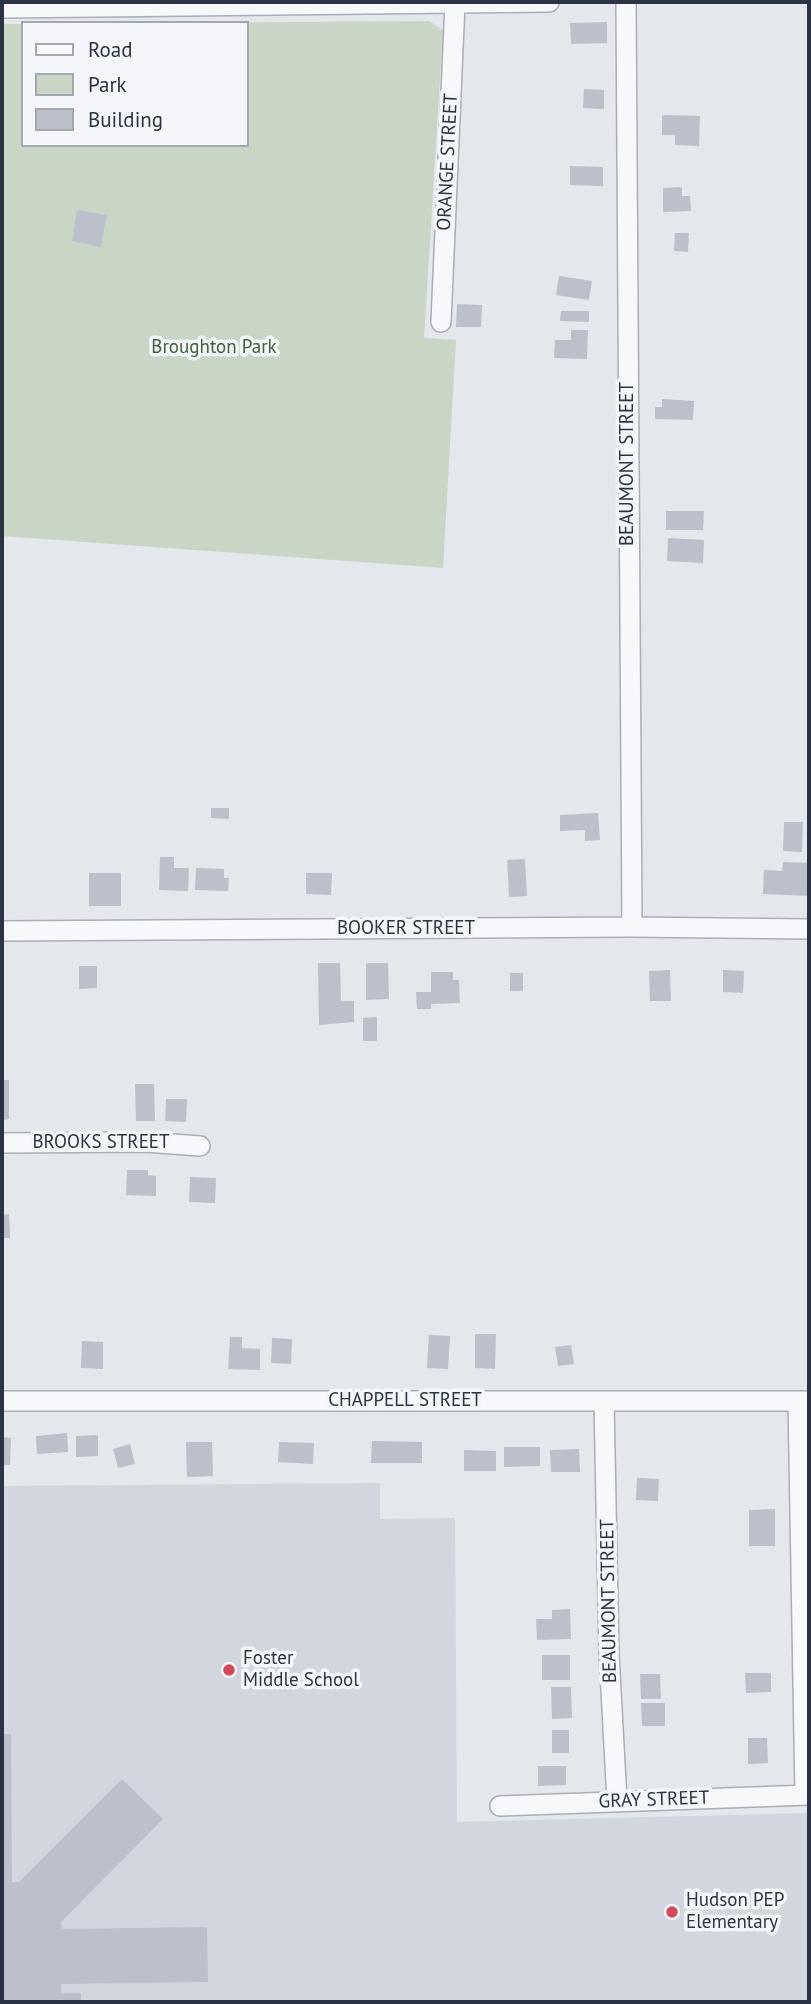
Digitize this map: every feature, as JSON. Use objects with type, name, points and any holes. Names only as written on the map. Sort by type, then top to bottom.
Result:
[{"type":"street","points":[[2,8],[549,2]]},
{"type":"street","name":"BEAUMONT STREET","points":[[626,2],[632,927]]},
{"type":"street","name":"ORANGE STREET","points":[[441,322],[456,3]]},
{"type":"street","name":"BOOKER STREET","points":[[2,931],[632,927],[809,929]]},
{"type":"street","name":"BROOKS STREET","points":[[2,1143],[145,1142],[200,1146]]},
{"type":"street","name":"CHAPPELL STREET","points":[[2,1401],[804,1401]]},
{"type":"street","name":"BEAUMONT STREET","points":[[604,1401],[609,1654],[617,1801]]},
{"type":"street","points":[[804,1401],[807,1795]]},
{"type":"street","name":"GRAY STREET","points":[[500,1806],[807,1795]]},
{"type":"shaded area","name":"Foster Middle School","points":[[380,1483],[380,1519],[455,1518],[457,1822],[809,1813],[809,2002],[2,2002],[2,1486]]},
{"type":"green space","name":"Broughton Park","points":[[429,21],[443,30],[424,338],[456,340],[443,568],[2,536],[2,24],[21,24],[21,147],[248,147],[248,22]]},
{"type":"building","points":[[607,22],[607,43],[571,44],[570,23]]},
{"type":"building","points":[[584,89],[604,90],[604,109],[583,108]]},
{"type":"building","points":[[662,115],[700,116],[699,146],[675,145],[675,135],[662,135]]},
{"type":"building","points":[[570,166],[603,167],[603,186],[570,185]]},
{"type":"building","points":[[682,187],[682,196],[690,196],[691,211],[663,212],[663,188]]},
{"type":"building","points":[[77,210],[107,215],[101,247],[72,241]]},
{"type":"building","points":[[675,233],[689,233],[688,252],[674,251]]},
{"type":"building","points":[[559,276],[592,281],[589,300],[556,295]]},
{"type":"building","points":[[457,304],[482,305],[481,327],[456,327]]},
{"type":"building","points":[[561,311],[589,311],[589,322],[560,321]]},
{"type":"building","points":[[571,330],[588,330],[587,359],[554,358],[555,340],[571,340]]},
{"type":"building","points":[[662,399],[694,401],[693,420],[655,419],[655,407],[662,407]]},
{"type":"building","points":[[666,511],[704,511],[703,530],[666,530]]},
{"type":"building","points":[[668,538],[704,540],[703,563],[667,561]]},
{"type":"building","points":[[211,808],[229,808],[229,819],[211,818]]},
{"type":"building","points":[[598,813],[600,840],[585,841],[585,830],[560,831],[560,815]]},
{"type":"building","points":[[784,822],[803,822],[802,852],[783,851]]},
{"type":"building","points":[[160,857],[174,857],[174,868],[189,868],[188,891],[159,890]]},
{"type":"building","points":[[525,859],[527,896],[509,897],[507,860]]},
{"type":"building","points":[[783,862],[809,863],[809,896],[763,894],[764,870],[782,871]]},
{"type":"building","points":[[196,868],[224,869],[224,878],[229,878],[228,891],[195,890]]},
{"type":"building","points":[[89,873],[121,873],[121,906],[89,906]]},
{"type":"building","points":[[306,873],[332,873],[331,895],[306,894]]},
{"type":"building","points":[[318,963],[340,963],[341,1001],[354,1001],[354,1022],[319,1025]]},
{"type":"building","points":[[366,963],[388,963],[389,999],[366,1000]]},
{"type":"building","points":[[79,966],[97,966],[97,988],[79,989]]},
{"type":"building","points":[[670,970],[671,1001],[650,1001],[649,971]]},
{"type":"building","points":[[723,970],[744,971],[743,993],[723,992]]},
{"type":"building","points":[[431,972],[453,972],[453,980],[459,980],[460,1003],[431,1004],[431,1009],[417,1009],[416,992],[431,992]]},
{"type":"building","points":[[510,973],[523,973],[523,991],[510,991]]},
{"type":"building","points":[[377,1017],[377,1041],[363,1041],[363,1018]]},
{"type":"building","points":[[2,1080],[9,1080],[9,1119],[2,1120]]},
{"type":"building","points":[[135,1084],[154,1084],[155,1121],[136,1121]]},
{"type":"building","points":[[166,1099],[187,1099],[186,1122],[165,1121]]},
{"type":"building","points":[[127,1170],[148,1170],[148,1175],[156,1176],[156,1196],[126,1195]]},
{"type":"building","points":[[190,1177],[216,1178],[215,1203],[189,1202]]},
{"type":"building","points":[[9,1214],[10,1238],[2,1238],[2,1215]]},
{"type":"building","points":[[475,1334],[496,1334],[495,1369],[475,1368]]},
{"type":"building","points":[[429,1335],[450,1336],[448,1369],[427,1368]]},
{"type":"building","points":[[230,1337],[242,1337],[242,1348],[260,1349],[260,1370],[228,1369]]},
{"type":"building","points":[[272,1338],[292,1339],[291,1364],[271,1363]]},
{"type":"building","points":[[82,1341],[103,1342],[103,1369],[81,1368]]},
{"type":"building","points":[[571,1345],[574,1364],[558,1366],[555,1347]]},
{"type":"building","points":[[67,1433],[68,1452],[37,1454],[36,1436]]},
{"type":"building","points":[[98,1435],[98,1456],[76,1457],[76,1436]]},
{"type":"building","points":[[2,1437],[11,1438],[10,1465],[2,1465]]},
{"type":"building","points":[[372,1441],[422,1442],[422,1463],[371,1463]]},
{"type":"building","points":[[186,1442],[212,1442],[213,1476],[187,1477]]},
{"type":"building","points":[[279,1442],[314,1443],[313,1464],[278,1462]]},
{"type":"building","points":[[130,1444],[135,1464],[118,1468],[113,1449]]},
{"type":"building","points":[[504,1447],[540,1447],[540,1466],[504,1467]]},
{"type":"building","points":[[579,1449],[580,1472],[551,1472],[550,1450]]},
{"type":"building","points":[[464,1450],[496,1451],[496,1471],[464,1471]]},
{"type":"building","points":[[637,1478],[659,1479],[658,1501],[636,1500]]},
{"type":"building","points":[[775,1509],[775,1546],[749,1546],[749,1510]]},
{"type":"building","points":[[570,1609],[571,1639],[537,1640],[536,1619],[552,1619],[552,1610]]},
{"type":"building","points":[[542,1655],[570,1655],[570,1680],[542,1680]]},
{"type":"building","points":[[745,1673],[771,1673],[771,1692],[746,1693]]},
{"type":"building","points":[[640,1674],[660,1674],[661,1699],[641,1699]]},
{"type":"building","points":[[551,1687],[571,1687],[572,1718],[552,1719]]},
{"type":"building","points":[[641,1703],[665,1703],[665,1726],[642,1726]]},
{"type":"building","points":[[552,1730],[569,1730],[569,1753],[552,1753]]},
{"type":"building","points":[[2,1734],[11,1734],[12,1882],[19,1882],[122,1779],[163,1819],[60,1923],[63,1929],[207,1927],[208,1982],[61,1984],[61,1993],[81,1993],[81,2002],[2,2002]]},
{"type":"building","points":[[748,1738],[767,1738],[768,1763],[748,1764]]},
{"type":"building","points":[[538,1766],[566,1766],[566,1785],[538,1786]]},
{"type":"place","name":"Foster Middle School","points":[[229,1670]]},
{"type":"place","name":"Hudson PEP Elementary","points":[[672,1912]]}]
